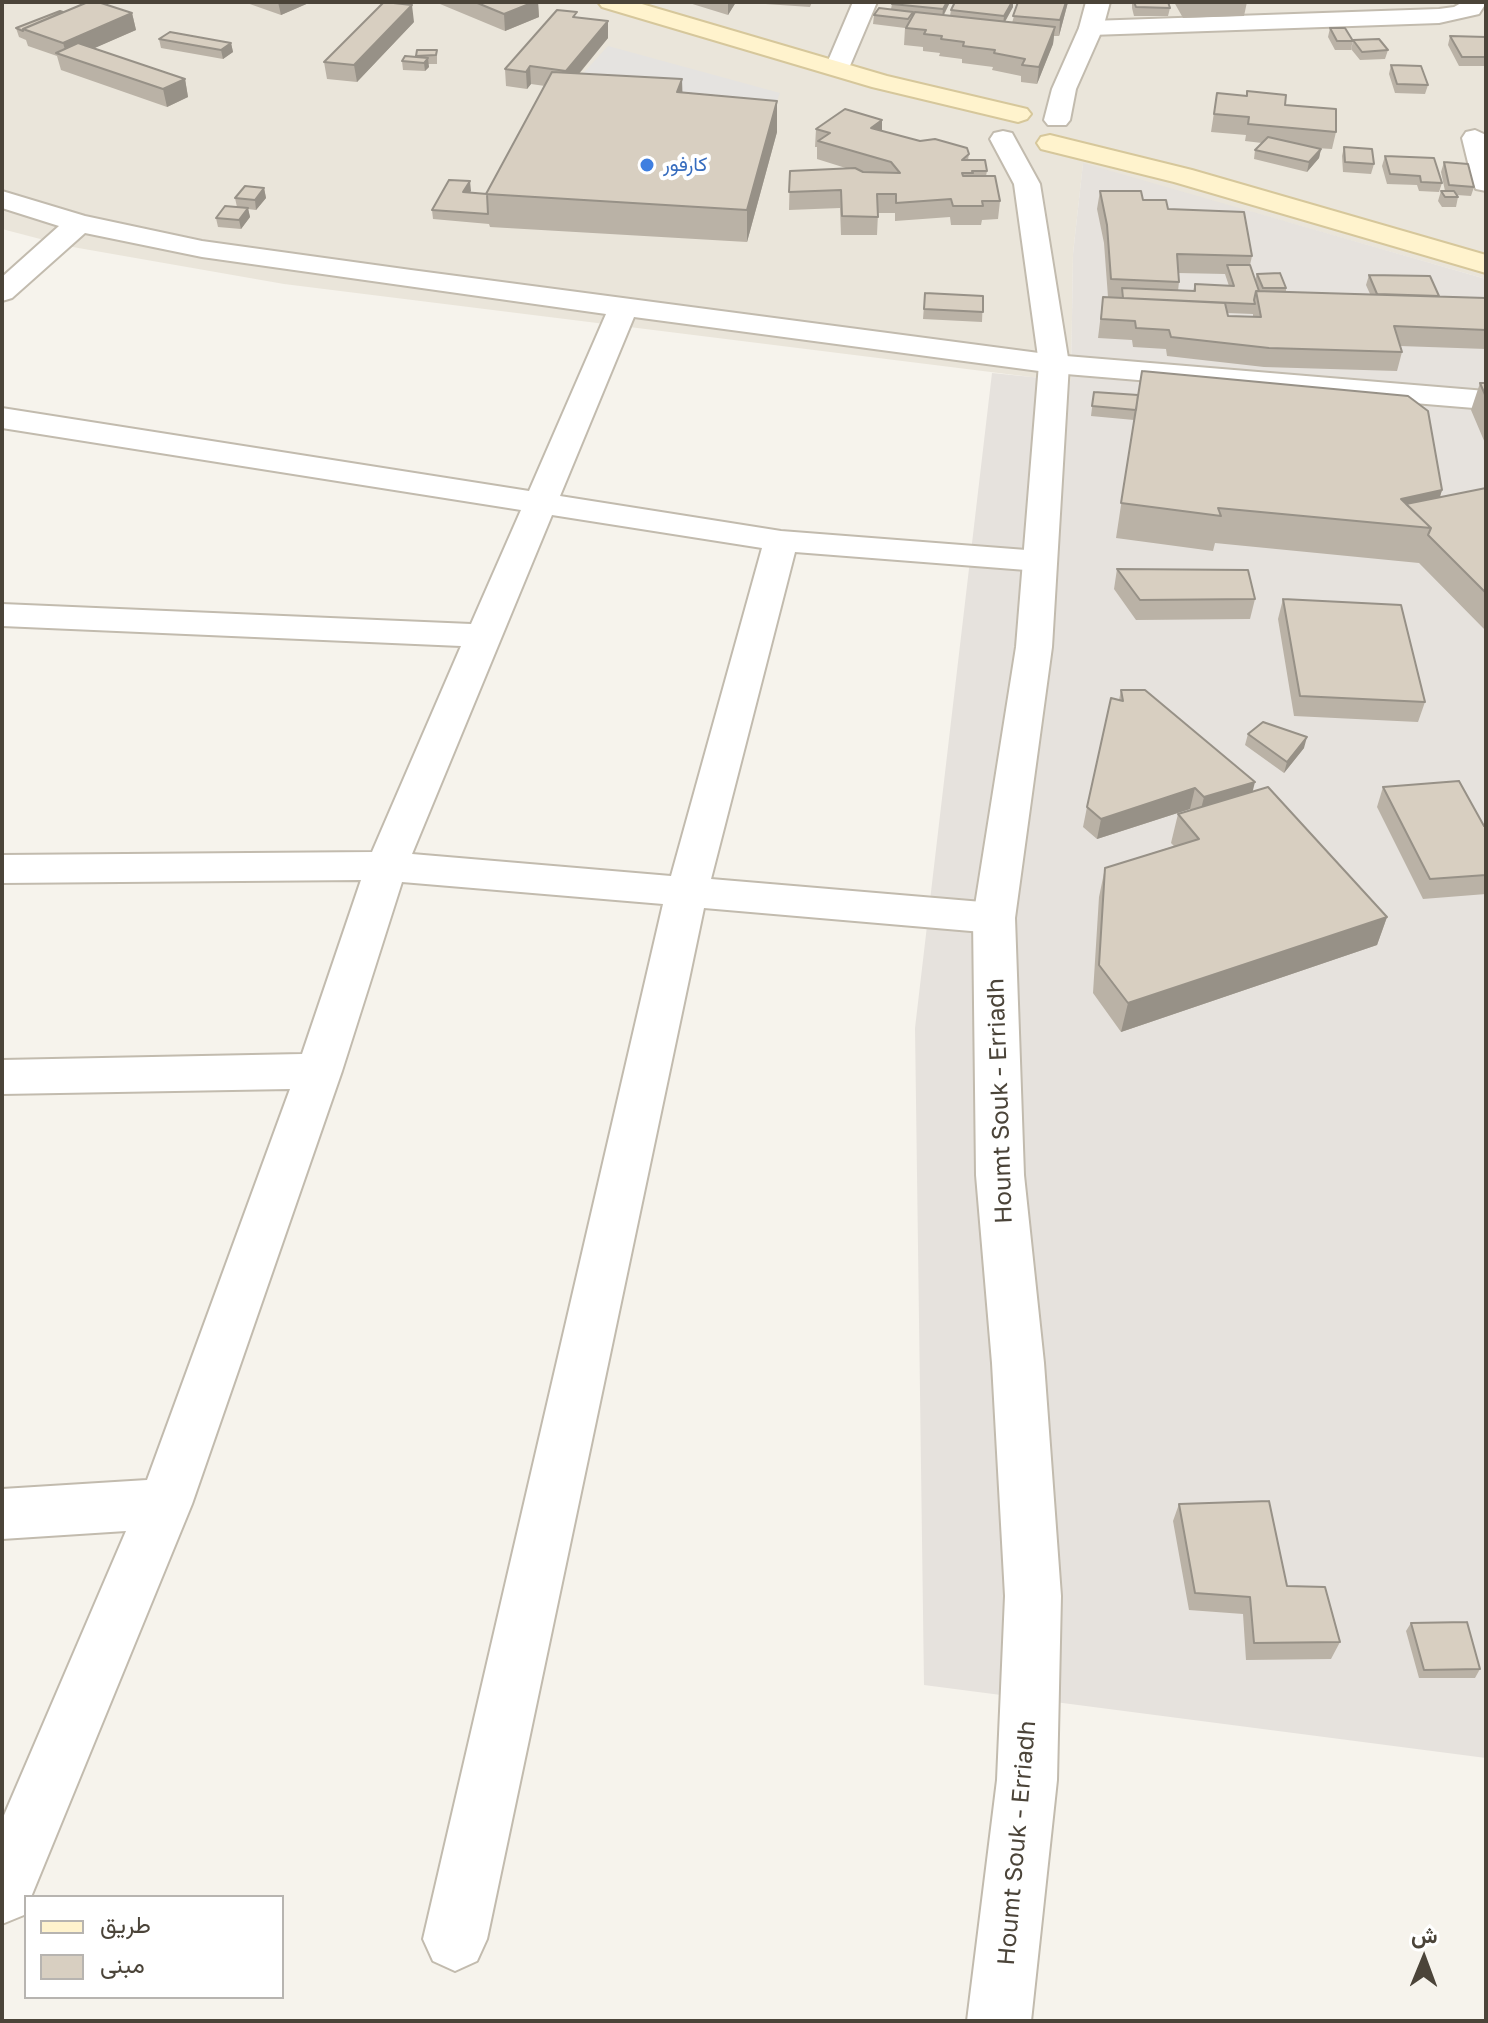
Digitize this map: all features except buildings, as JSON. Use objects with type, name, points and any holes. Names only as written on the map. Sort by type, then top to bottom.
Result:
[{"type":"main road","points":[[610,2],[881,82],[1023,114],[1049,144]]},
{"type":"main road","points":[[881,82],[1000,138],[1023,144],[1049,144],[1183,176],[1486,264]]},
{"type":"main road","points":[[1000,138],[993,126],[998,119],[1023,114]]},
{"type":"street","points":[[837,68],[865,2]]},
{"type":"street","points":[[1000,138],[1049,144],[1064,89],[1091,28],[1098,2]]},
{"type":"street","points":[[1091,28],[1439,16],[1471,9],[1475,2]]},
{"type":"street","points":[[1023,114],[1064,89]]},
{"type":"street","points":[[1475,138],[1486,183]]},
{"type":"street","name":"Houmt Souk - Erriadh","points":[[999,2021],[1027,1780],[1033,1596],[1018,1363],[1000,1175],[994,918],[1034,647],[1054,364],[1049,144]]},
{"type":"street","points":[[2,199],[79,223],[202,249],[624,307],[1054,364],[1486,400]]},
{"type":"street","points":[[2,292],[79,223]]},
{"type":"street","points":[[2,1893],[165,1504],[319,1071],[386,866],[624,307]]},
{"type":"street","points":[[2,418],[781,541],[1039,561]]},
{"type":"street","points":[[455,1939],[687,892],[781,541]]},
{"type":"street","points":[[2,615],[484,636]]},
{"type":"street","points":[[2,869],[386,866],[994,918]]},
{"type":"street","points":[[2,1077],[319,1071]]},
{"type":"street","points":[[2,1514],[165,1504]]},
{"type":"shaded area","points":[[2,2],[1486,2],[1486,279],[1083,164],[1073,254],[1071,382],[284,284],[67,246],[2,229]]},
{"type":"shaded area","points":[[608,46],[780,93],[773,112],[559,100]]},
{"type":"shaded area","points":[[1083,163],[1486,279],[1486,1758],[924,1685],[915,1028],[992,373],[1071,381],[1073,254]]},
{"type":"place","name":"كارفور","points":[[647,165]]}]
